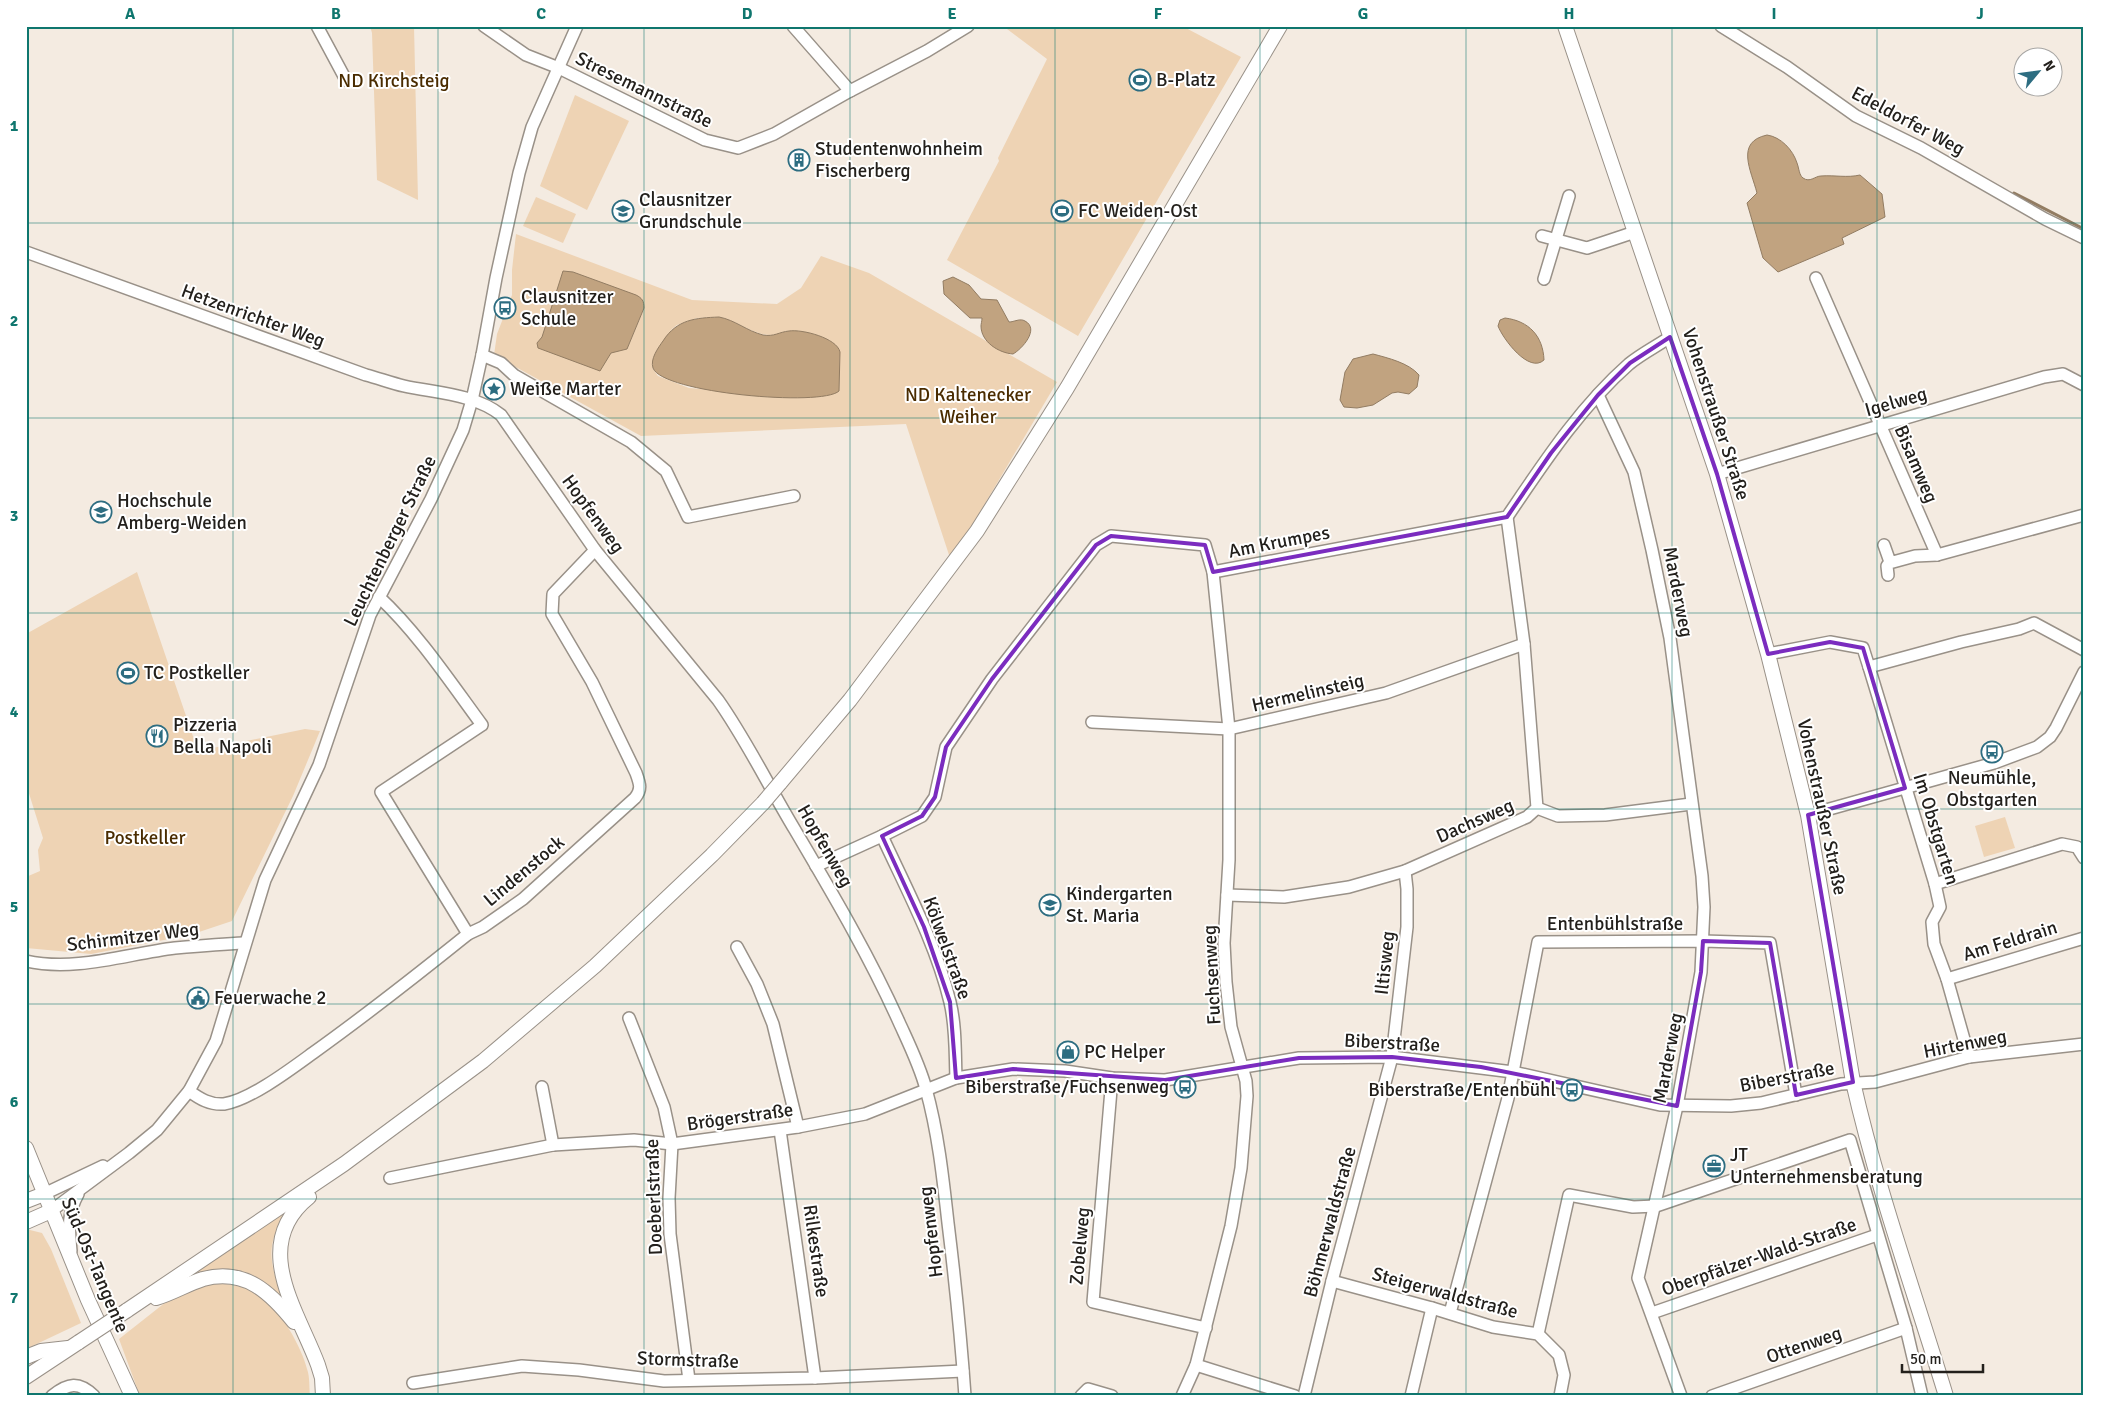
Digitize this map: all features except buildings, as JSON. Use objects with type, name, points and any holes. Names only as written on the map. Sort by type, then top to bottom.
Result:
[{"type":"main road","points":[[26,1377],[140,1303],[344,1164],[483,1061],[595,966],[763,803],[850,700],[977,531],[1068,388],[1280,26]]},
{"type":"main road","name":"Vohenstraußer Straße","points":[[1565,26],[1718,474],[1768,654],[1808,815],[1854,1082],[1880,1189],[1946,1396]]},
{"type":"main road","name":"Süd-Ost-Tangente","points":[[26,1148],[51,1212],[132,1396]]},
{"type":"main road","points":[[323,1396],[322,1378],[282,1280],[280,1260],[281,1238],[289,1217],[344,1164]]},
{"type":"main road","points":[[26,1201],[44,1194]]},
{"type":"main road","points":[[26,1222],[51,1212]]},
{"type":"main road","points":[[140,1303],[204,1279],[235,1278],[264,1288],[306,1336]]},
{"type":"main road","points":[[26,1356],[41,1351],[75,1345]]},
{"type":"street","points":[[317,26],[346,80]]},
{"type":"street","name":"Stresemannstraße","points":[[484,26],[526,56],[559,68],[705,140],[738,148],[774,134],[850,91],[927,51],[968,26]]},
{"type":"street","name":"Leuchtenberger Straße","points":[[51,1212],[157,1130],[189,1091],[216,1041],[244,943],[265,880],[319,765],[362,637],[379,597],[453,454],[472,400],[519,173],[532,127],[577,26]]},
{"type":"street","points":[[793,26],[850,91]]},
{"type":"street","name":"Edeldorfer Weg","points":[[1721,26],[1787,67],[1856,116],[1922,148],[2045,219],[2084,238]]},
{"type":"street","points":[[1544,279],[1569,196]]},
{"type":"street","points":[[1542,236],[1588,248],[1635,232]]},
{"type":"street","name":"Hetzenrichter Weg","points":[[26,252],[366,375],[402,386],[472,400]]},
{"type":"street","name":"Bisamweg","points":[[1816,278],[1937,555]]},
{"type":"street","points":[[1507,517],[1551,453],[1598,395],[1630,364],[1670,337]]},
{"type":"street","points":[[482,356],[501,363],[514,375],[631,442],[666,471],[688,517],[794,496]]},
{"type":"street","name":"Igelweg","points":[[1718,474],[2044,377],[2064,374],[2084,385]]},
{"type":"street","name":"Marderweg","points":[[1598,395],[1634,472],[1670,638],[1702,876],[1703,941],[1701,972],[1677,1106],[1656,1206],[1638,1278],[1681,1396]]},
{"type":"street","name":"Hopfenweg","points":[[472,400],[490,406],[501,415],[595,550],[718,700],[736,726],[879,976],[916,1060],[926,1088],[943,1182],[965,1396]]},
{"type":"street","points":[[1888,576],[1887,566],[1890,562],[1916,556],[1937,555],[2084,515]]},
{"type":"street","name":"Am Krumpes","points":[[816,866],[922,816],[935,797],[946,747],[992,679],[1096,545],[1111,536],[1205,545],[1213,572],[1507,517]]},
{"type":"street","name":"Dachsweg","points":[[1227,895],[1284,897],[1349,887],[1405,871],[1527,817],[1537,808],[1524,644],[1507,517]]},
{"type":"street","points":[[1884,545],[1890,562]]},
{"type":"street","name":"Lindenstock","points":[[189,1091],[210,1103],[233,1102],[286,1073],[368,1014],[468,934],[483,927],[523,899],[635,798],[640,791],[640,784],[636,773],[604,707],[552,614],[553,594],[595,550]]},
{"type":"street","name":"Fuchsenweg","points":[[1182,1396],[1196,1365],[1231,1226],[1241,1168],[1247,1096],[1243,1068],[1231,1027],[1226,982],[1224,943],[1227,895],[1229,729],[1213,572]]},
{"type":"street","points":[[379,597],[392,609],[451,682],[482,725],[382,792],[468,934]]},
{"type":"street","points":[[1869,667],[1961,642],[2020,629],[2034,623],[2084,650]]},
{"type":"street","name":"Im Obstgarten","points":[[1768,654],[1830,642],[1863,648],[1935,884],[1940,907],[1932,922],[1934,944],[1947,978],[1969,1057]]},
{"type":"street","name":"Hermelinsteig","points":[[1092,722],[1229,729],[1386,693],[1524,644]]},
{"type":"street","points":[[1808,815],[1994,763],[2037,747],[2050,737],[2056,728],[2084,672]]},
{"type":"street","points":[[1537,808],[1558,816],[1605,815],[1692,804]]},
{"type":"street","name":"Kölwelstraße","points":[[882,836],[924,927],[950,1002],[954,1029],[956,1078]]},
{"type":"street","points":[[1935,884],[2062,844],[2077,847],[2084,858]]},
{"type":"street","name":"Iltisweg","points":[[1392,1057],[1407,927],[1408,889],[1405,871]]},
{"type":"street","name":"Am Feldrain","points":[[1947,978],[2084,938]]},
{"type":"street","name":"Entenbühlstraße","points":[[1450,1313],[1508,1098],[1538,942],[1703,941],[1770,943],[1796,1095]]},
{"type":"street","name":"Schirmitzer Weg","points":[[26,961],[72,964],[99,962],[174,948],[244,943]]},
{"type":"street","points":[[737,947],[757,984],[773,1024],[798,1127]]},
{"type":"street","name":"Doeberlstraße","points":[[629,1018],[664,1107],[672,1144],[668,1198],[670,1234],[689,1380]]},
{"type":"street","name":"Hirtenweg","points":[[1854,1082],[1875,1082],[1969,1057],[2084,1044]]},
{"type":"street","name":"Biberstraße","points":[[926,1088],[956,1078],[1013,1069],[1065,1071],[1112,1078],[1165,1080],[1299,1058],[1392,1057],[1513,1072],[1660,1105],[1677,1106],[1731,1106],[1761,1103],[1854,1082]]},
{"type":"street","name":"Böhmerwaldstraße","points":[[1304,1396],[1332,1281],[1392,1057]]},
{"type":"street","name":"Zobelweg","points":[[1112,1078],[1093,1302],[1206,1328]]},
{"type":"street","points":[[542,1087],[553,1145]]},
{"type":"street","name":"Brögerstraße","points":[[390,1178],[553,1145],[634,1140],[672,1144],[798,1127],[865,1114],[926,1088]]},
{"type":"street","name":"Rilkestraße","points":[[780,1130],[815,1378]]},
{"type":"street","points":[[1538,1334],[1569,1195],[1633,1207],[1656,1206],[1850,1140],[1906,1328],[1922,1396]]},
{"type":"street","name":"Leuchtenberger Straße","points":[[44,1194],[129,1153]]},
{"type":"street","points":[[73,1262],[68,1223],[71,1207],[80,1190]]},
{"type":"street","name":"Oberpfälzer-Wald-Straße","points":[[1652,1313],[1877,1235]]},
{"type":"street","name":"Steigerwaldstraße","points":[[1332,1281],[1450,1313],[1493,1328],[1538,1334],[1559,1355],[1564,1375],[1560,1396]]},
{"type":"street","points":[[1411,1396],[1432,1308]]},
{"type":"street","name":"Ottenweg","points":[[1712,1396],[1906,1328]]},
{"type":"street","points":[[1196,1365],[1296,1396]]},
{"type":"street","name":"Stormstraße","points":[[413,1383],[522,1366],[578,1370],[664,1381],[815,1378],[963,1371]]},
{"type":"street","points":[[52,1396],[76,1384],[94,1396]]},
{"type":"street","points":[[1082,1396],[1088,1389],[1112,1396]]},
{"type":"highlighted area","points":[[1670,337],[1717,474],[1768,654],[1830,642],[1863,648],[1905,788],[1808,815],[1853,1082],[1796,1095],[1770,943],[1703,941],[1701,972],[1677,1106],[1481,1067],[1392,1057],[1299,1058],[1165,1080],[1013,1069],[956,1078],[950,1002],[924,927],[882,836],[922,816],[935,797],[946,747],[992,679],[1096,545],[1111,536],[1205,545],[1213,572],[1507,517],[1551,453],[1598,395],[1630,363]]},
{"type":"green space","name":"ND Kirchsteig","points":[[370,26],[414,26],[418,200],[377,180],[372,33]]},
{"type":"green space","name":"FC Weiden-Ost","points":[[1003,26],[1182,26],[1241,57],[1078,336],[947,260],[999,161],[998,158],[1047,59]]},
{"type":"green space","points":[[575,95],[629,121],[587,210],[540,186]]},
{"type":"green space","points":[[536,197],[576,214],[563,243],[523,226]]},
{"type":"green space","name":"ND Kaltenecker Weiher","points":[[516,234],[692,300],[777,304],[801,288],[821,256],[869,273],[1057,382],[951,561],[906,424],[641,436],[494,355],[497,334],[512,295],[512,270]],"holes":[[[564,271],[573,272],[641,298],[644,309],[627,349],[611,352],[601,369],[537,343],[542,337]],[[719,317],[761,334],[769,335],[786,331],[840,357],[839,391],[807,397],[689,388],[658,376],[653,369],[652,362],[672,329],[677,325],[697,318]]]},
{"type":"green space","name":"Postkeller","points":[[137,572],[198,751],[305,729],[320,731],[293,796],[232,921],[190,935],[91,954],[26,948],[26,877],[40,871],[38,850],[43,838],[26,784],[26,634]]},
{"type":"green space","points":[[2005,817],[2015,848],[1984,857],[1975,826]]},
{"type":"green space","points":[[290,1207],[276,1232],[272,1253],[272,1263],[283,1301],[214,1272],[192,1275]]},
{"type":"green space","points":[[26,1229],[42,1233],[51,1249],[81,1323],[26,1349]]},
{"type":"green space","points":[[213,1283],[228,1284],[251,1291],[260,1296],[277,1311],[303,1356],[309,1375],[310,1396],[140,1396],[119,1339],[171,1298]]},
{"type":"shaded area","points":[[1767,135],[1782,141],[1789,149],[1803,178],[1810,180],[1819,176],[1860,175],[1882,194],[1885,217],[1842,238],[1844,244],[1778,272],[1763,258],[1747,203],[1757,193],[1749,166],[1748,150],[1757,139]]},
{"type":"shaded area","points":[[563,271],[573,272],[636,295],[643,302],[644,308],[627,349],[611,353],[600,371],[538,348],[537,343],[542,337]]},
{"type":"shaded area","points":[[953,277],[969,285],[981,299],[997,300],[1009,322],[1021,320],[1029,325],[1031,329],[1030,334],[1021,348],[1013,354],[997,349],[987,342],[982,332],[982,318],[970,318],[944,294],[943,281]]},
{"type":"shaded area","points":[[719,317],[763,335],[802,331],[833,343],[840,352],[839,391],[826,396],[804,398],[743,395],[683,384],[663,377],[653,368],[652,365],[657,350],[674,328],[695,319]]},
{"type":"shaded area","points":[[1505,318],[1521,322],[1533,331],[1541,344],[1544,360],[1538,363],[1531,362],[1517,353],[1505,339],[1498,326],[1500,320]]},
{"type":"shaded area","points":[[1373,354],[1410,367],[1419,375],[1417,387],[1409,394],[1392,393],[1373,405],[1357,408],[1344,407],[1340,400],[1345,372],[1353,359]]},
{"type":"waterway","points":[[2014,193],[2084,229]]},
{"type":"place","name":"B-Platz","points":[[1140,80]]},
{"type":"place","name":"Studentenwohnheim Fischerberg","points":[[799,160]]},
{"type":"place","name":"Clausnitzer Grundschule","points":[[623,211]]},
{"type":"place","name":"FC Weiden-Ost","points":[[1062,211]]},
{"type":"place","name":"Clausnitzer Schule","points":[[505,308]]},
{"type":"place","name":"Weiße Marter","points":[[494,389]]},
{"type":"place","name":"Hochschule Amberg-Weiden","points":[[101,512]]},
{"type":"place","name":"TC Postkeller","points":[[128,673]]},
{"type":"place","name":"Pizzeria Bella Napoli","points":[[157,736]]},
{"type":"place","name":"Neumühle, Obstgarten","points":[[1992,752]]},
{"type":"place","name":"Kindergarten St. Maria","points":[[1050,905]]},
{"type":"place","name":"Feuerwache 2","points":[[198,998]]},
{"type":"place","name":"PC Helper","points":[[1068,1052]]},
{"type":"place","name":"Biberstraße/Fuchsenweg","points":[[1185,1087]]},
{"type":"place","name":"Biberstraße/Entenbühl","points":[[1572,1090]]},
{"type":"place","name":"JT Unternehmensberatung","points":[[1714,1166]]}]
